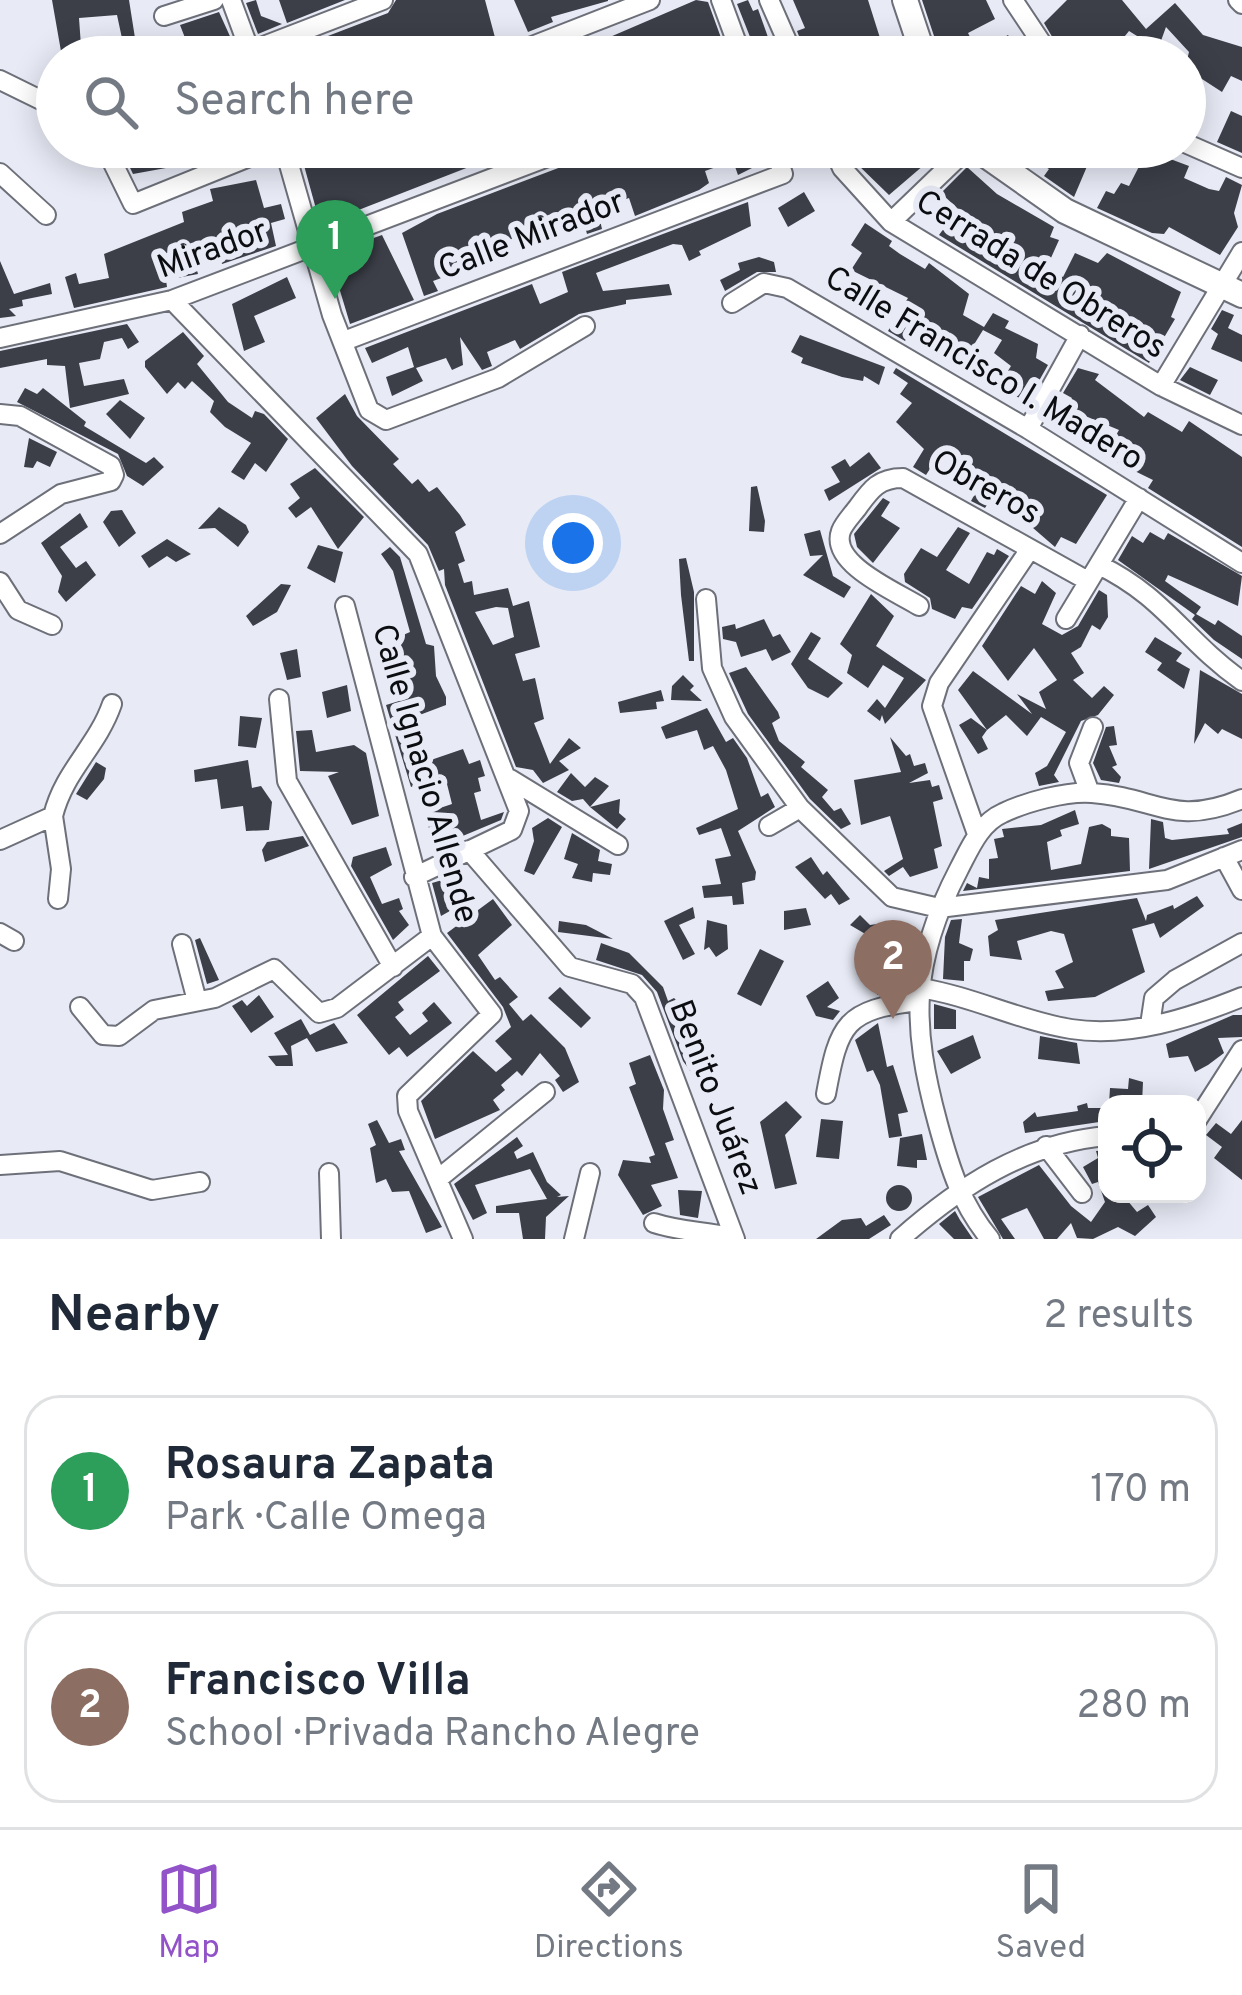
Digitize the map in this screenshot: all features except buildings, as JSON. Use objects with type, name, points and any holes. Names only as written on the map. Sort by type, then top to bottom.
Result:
[{"type":"main road","points":[[905,0],[917,36]]},
{"type":"main road","points":[[1003,168],[1065,211],[1231,290]]},
{"type":"street","points":[[164,16],[214,0]]},
{"type":"street","points":[[231,0],[240,36]]},
{"type":"street","points":[[293,36],[383,0]]},
{"type":"street","points":[[558,36],[650,0]]},
{"type":"street","points":[[722,0],[735,36]]},
{"type":"street","points":[[769,0],[785,36]]},
{"type":"street","points":[[1013,0],[1037,36]]},
{"type":"street","points":[[0,80],[36,98]]},
{"type":"street","points":[[1206,152],[1242,168]]},
{"type":"street","points":[[115,168],[133,204],[222,168]]},
{"type":"street","points":[[291,168],[368,410],[386,420],[497,378],[585,326]]},
{"type":"street","name":"Mirador","points":[[0,338],[172,300],[518,168]]},
{"type":"street","name":"Calle Mirador","points":[[344,341],[783,173],[781,168]]},
{"type":"street","name":"Cerrada de Obreros","points":[[842,168],[891,222],[1161,386],[1242,425]]},
{"type":"street","points":[[891,222],[949,168]]},
{"type":"street","points":[[0,172],[46,215]]},
{"type":"street","points":[[1161,386],[1231,290],[1242,252]]},
{"type":"street","name":"Calle Francisco I. Madero","points":[[732,303],[764,283],[788,288],[1028,428],[1242,563]]},
{"type":"street","points":[[172,300],[418,554],[510,779],[519,823],[414,877]]},
{"type":"street","points":[[1028,428],[1080,335]]},
{"type":"street","points":[[0,414],[20,416],[111,466],[115,475],[111,481],[61,494],[0,534]]},
{"type":"street","name":"Obreros","points":[[919,606],[848,560],[841,545],[840,532],[873,486],[888,478],[903,478],[1030,549],[1160,602],[1201,652],[1242,681]]},
{"type":"street","points":[[1066,620],[1139,498]]},
{"type":"street","points":[[977,834],[932,706],[939,683],[1030,549]]},
{"type":"street","points":[[0,582],[18,610],[52,625]]},
{"type":"street","points":[[706,599],[713,672],[734,716],[800,808],[892,897],[939,908],[1167,880],[1233,854],[1242,890]]},
{"type":"street","name":"Calle Ignacio Allende","points":[[345,606],[433,936],[492,1013],[407,1096],[408,1111],[438,1179]]},
{"type":"street","points":[[279,699],[287,781],[393,967]]},
{"type":"street","points":[[58,899],[61,869],[52,815],[66,774],[100,737],[112,704]]},
{"type":"street","points":[[1090,793],[1079,763],[1093,727]]},
{"type":"street","points":[[510,779],[618,845]]},
{"type":"street","points":[[990,1239],[956,1190],[919,1054],[919,994],[939,908],[977,834],[1000,814],[1090,793],[1170,812],[1208,813],[1242,799]]},
{"type":"street","points":[[769,826],[800,808]]},
{"type":"street","points":[[0,840],[52,815]]},
{"type":"street","name":"Benito Juárez","points":[[470,850],[571,967],[632,984],[644,997],[734,1238]]},
{"type":"street","points":[[80,1007],[103,1035],[118,1036],[154,1010],[197,1001],[274,969],[319,1012],[337,1008],[433,936]]},
{"type":"street","points":[[1150,1024],[1154,998],[1242,943]]},
{"type":"street","points":[[182,944],[197,1001]]},
{"type":"street","points":[[826,1094],[847,1022],[866,1008],[919,994],[954,992],[1073,1030],[1177,1023],[1242,997]]},
{"type":"street","points":[[1206,1106],[1242,1049]]},
{"type":"street","points":[[463,1239],[438,1179],[545,1092]]},
{"type":"street","points":[[899,1239],[956,1190],[1046,1146],[1098,1137]]},
{"type":"street","points":[[1046,1146],[1082,1193]]},
{"type":"street","points":[[0,1165],[60,1161],[152,1190],[200,1182]]},
{"type":"street","points":[[329,1173],[331,1239]]},
{"type":"street","points":[[574,1239],[590,1174]]},
{"type":"street","points":[[654,1223],[685,1234],[700,1229],[734,1238]]},
{"type":"place","name":"Rosaura Zapata","points":[[335,299]]},
{"type":"place","name":"Francisco Villa","points":[[893,1019]]}]
